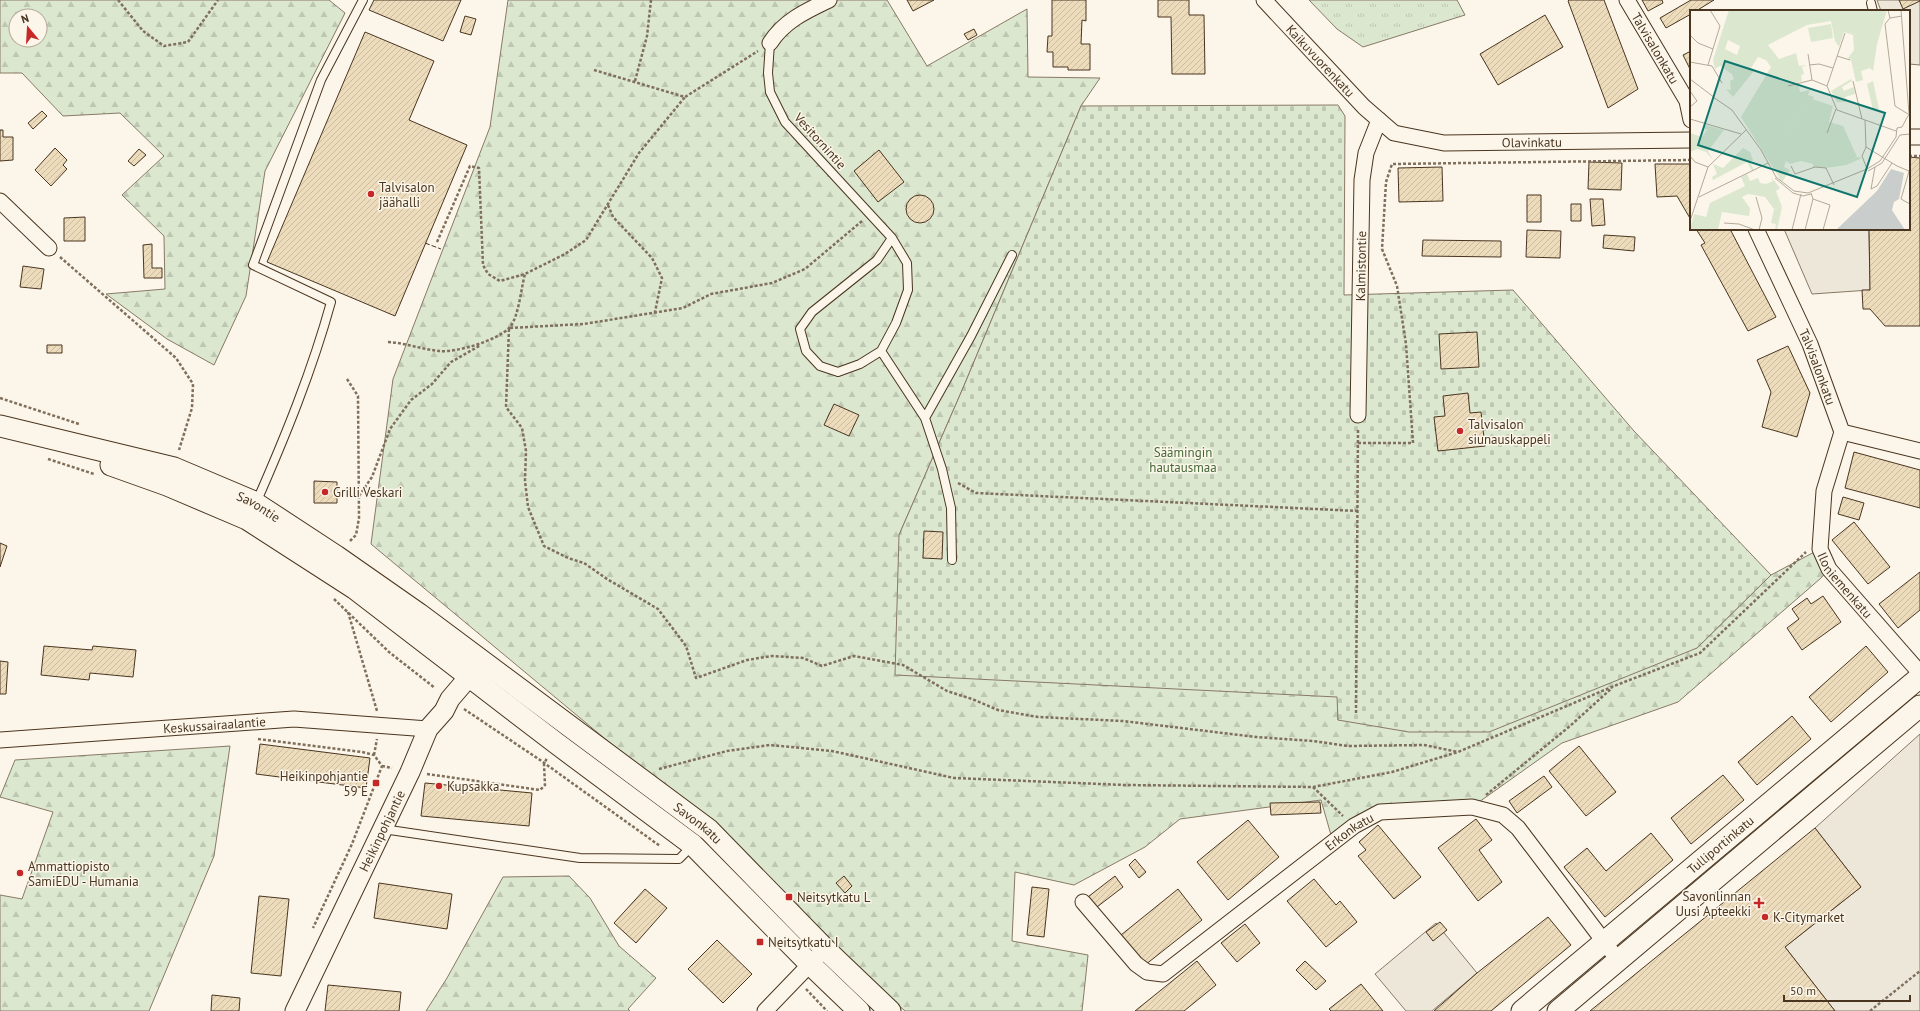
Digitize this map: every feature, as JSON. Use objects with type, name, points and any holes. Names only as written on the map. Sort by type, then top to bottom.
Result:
[{"type":"main road","name":"Savontie","points":[[0,426],[174,468],[256,504],[343,560],[476,669]]},
{"type":"main road","name":"Savontie","points":[[0,426],[167,485],[247,519],[476,669]]},
{"type":"main road","name":"Savonkatu","points":[[476,669],[701,838],[825,949],[890,1011]]},
{"type":"main road","name":"Tulliportinkatu","points":[[1522,1011],[1920,677]]},
{"type":"main road","name":"Tulliportinkatu","points":[[1558,1011],[1920,706]]},
{"type":"main road","name":"Savonkatu","points":[[701,838],[810,964],[859,1011]]},
{"type":"street","points":[[770,44],[777,32],[799,15],[829,0]]},
{"type":"street","name":"Kaikuvuorenkatu","points":[[1264,0],[1364,107],[1379,120]]},
{"type":"street","name":"Talvisalonkatu","points":[[1627,0],[1687,101],[1690,115]]},
{"type":"street","name":"Olavinkatu","points":[[1379,120],[1394,133],[1444,143],[1690,140]]},
{"type":"street","name":"Kalmistontie","points":[[1358,415],[1362,180],[1366,153],[1379,120]]},
{"type":"street","points":[[1910,137],[1920,136]]},
{"type":"street","points":[[0,201],[49,248]]},
{"type":"street","name":"Talvisalonkatu","points":[[1756,230],[1810,344],[1842,432]]},
{"type":"street","points":[[1842,432],[1920,451]]},
{"type":"street","name":"Iloniemenkatu","points":[[1842,432],[1824,491],[1820,549],[1828,569],[1920,673]]},
{"type":"street","name":"Heikinpohjantie","points":[[295,1011],[410,772],[428,729],[476,669]]},
{"type":"street","name":"Keskussairaalantie","points":[[0,740],[294,719],[428,729]]},
{"type":"street","name":"Erkonkatu","points":[[1083,902],[1136,964],[1147,972],[1163,974],[1354,826],[1380,812],[1472,807],[1503,815],[1518,828],[1603,943],[1618,960]]},
{"type":"street","points":[[765,1011],[825,949]]},
{"type":"lane","points":[[256,504],[288,428],[325,326],[331,302],[253,265],[321,80],[363,0]]},
{"type":"lane","name":"Vesitornintie","points":[[770,44],[768,73],[770,92],[785,122],[892,238],[907,263],[908,290],[896,323],[881,351]]},
{"type":"lane","points":[[892,238],[877,260],[812,312],[800,329],[806,351],[820,366],[838,372],[860,364],[881,351],[925,418],[944,475],[951,508],[952,560]]},
{"type":"lane","points":[[925,418],[971,336],[1012,255]]},
{"type":"lane","points":[[383,829],[580,858],[679,860],[701,838]]},
{"type":"path","points":[[118,0],[143,31],[164,46],[188,42],[218,0]]},
{"type":"path","points":[[635,81],[647,36],[651,0]]},
{"type":"path","points":[[438,242],[470,166],[479,168],[483,265],[488,274],[500,280],[525,274],[565,254],[586,240],[639,153],[685,97],[770,44]]},
{"type":"path","points":[[594,70],[685,97]]},
{"type":"path","points":[[1358,443],[1413,443],[1406,344],[1397,286],[1382,250],[1386,182],[1392,164],[1690,160]]},
{"type":"path","points":[[608,205],[613,217],[652,258],[662,278],[655,312]]},
{"type":"path","points":[[359,496],[372,476],[390,429],[410,400],[432,384],[451,362],[510,328],[584,324],[683,308],[711,294],[772,283],[805,269],[869,214]]},
{"type":"path","points":[[49,248],[176,358],[193,384],[192,408],[178,453]]},
{"type":"path","points":[[525,274],[515,317],[510,328],[506,407],[522,428],[526,451],[525,481],[528,507],[544,546],[568,558],[584,563],[613,583],[658,609],[686,646],[696,678],[747,660],[772,656],[803,658],[822,666],[854,656],[903,665],[947,690],[998,710],[1038,717],[1123,721],[1256,737],[1313,741],[1348,746],[1424,745],[1458,752]]},
{"type":"path","points":[[388,342],[404,343],[440,351],[480,345]]},
{"type":"path","points":[[347,380],[358,396],[359,496],[359,518],[356,535],[348,544]]},
{"type":"path","points":[[1356,713],[1358,415]]},
{"type":"path","points":[[944,475],[976,493],[1358,511]]},
{"type":"path","points":[[652,770],[727,751],[770,745],[832,751],[954,778],[1125,785],[1312,787],[1392,772],[1458,752],[1614,686],[1700,653],[1807,552],[1820,549]]},
{"type":"path","points":[[348,611],[376,706],[379,726],[374,755],[382,766],[410,772],[540,790],[546,785],[544,764]]},
{"type":"path","points":[[1472,807],[1570,726],[1614,686]]},
{"type":"path","points":[[251,738],[374,755]]},
{"type":"path","points":[[311,933],[352,844],[382,766]]},
{"type":"path","points":[[1312,787],[1354,826]]},
{"type":"path","points":[[1870,1011],[1920,971]]},
{"type":"green space","points":[[0,0],[329,0],[345,13],[265,171],[246,296],[214,365],[167,339],[106,294],[165,289],[164,236],[122,195],[164,156],[120,113],[63,116],[22,73],[0,73]]},
{"type":"green space","points":[[508,0],[887,0],[927,66],[1027,9],[1028,77],[1100,78],[1081,106],[963,388],[899,535],[1338,697],[1338,720],[1697,648],[1771,575],[1820,549],[1829,569],[1821,578],[1678,702],[1562,743],[1472,807],[1380,812],[1333,842],[1321,800],[1180,819],[1145,847],[1074,885],[1015,872],[1012,941],[1088,955],[1082,1011],[905,1011],[859,969],[715,821],[645,772],[371,544],[393,379],[490,127]]},
{"type":"green space","points":[[1309,0],[1457,0],[1465,15],[1363,47],[1337,29]]},
{"type":"green space","name":"Säämingin hautausmaa","points":[[1338,105],[1345,116],[1344,295],[1513,290],[1634,431],[1771,575],[1697,648],[1489,732],[1409,732],[1338,720],[1337,697],[895,675],[899,535],[963,388],[1081,106]]},
{"type":"green space","points":[[230,746],[214,856],[149,1011],[0,1011],[0,895],[22,899],[53,812],[0,797],[15,760]]},
{"type":"green space","points":[[569,876],[590,898],[619,946],[656,978],[628,1009],[630,1011],[426,1011],[447,978],[503,877]]},
{"type":"shaded area","points":[[1877,0],[1920,0],[1920,65],[1910,64],[1910,10],[1881,10]]},
{"type":"shaded area","points":[[1784,230],[1869,230],[1870,290],[1812,294]]},
{"type":"shaded area","points":[[1920,734],[1920,1011],[1835,1011],[1785,947],[1861,887],[1815,828]]},
{"type":"shaded area","points":[[1436,923],[1477,973],[1432,1011],[1406,1011],[1375,974]]},
{"type":"building","points":[[374,0],[461,0],[443,41],[369,10]]},
{"type":"building","points":[[907,0],[934,0],[913,11]]},
{"type":"building","points":[[1052,0],[1086,0],[1086,21],[1082,20],[1081,44],[1090,44],[1090,70],[1068,70],[1068,67],[1053,67],[1053,52],[1047,52],[1048,36],[1052,36]]},
{"type":"building","points":[[1158,0],[1189,0],[1189,15],[1204,15],[1205,74],[1172,74],[1171,17],[1158,17]]},
{"type":"building","points":[[1604,0],[1638,89],[1608,108],[1568,1]]},
{"type":"building","points":[[1642,0],[1662,0],[1663,3],[1648,11]]},
{"type":"building","points":[[1691,0],[1714,0],[1698,10],[1690,10],[1690,15],[1666,28],[1660,18]]},
{"type":"building","points":[[1899,0],[1920,0],[1920,1],[1903,9]]},
{"type":"building","points":[[1545,15],[1563,47],[1498,85],[1480,54]]},
{"type":"building","points":[[465,16],[476,19],[471,35],[460,32]]},
{"type":"building","points":[[974,29],[977,35],[968,40],[964,34]]},
{"type":"building","name":"Talvisalon jäähalli","points":[[365,32],[434,61],[409,120],[467,145],[395,316],[267,262]]},
{"type":"building","points":[[1690,52],[1690,69],[1683,55]]},
{"type":"building","points":[[42,111],[47,116],[33,129],[28,123]]},
{"type":"building","points":[[0,130],[3,130],[3,137],[13,137],[13,160],[0,161]]},
{"type":"building","points":[[55,148],[67,160],[63,165],[67,169],[51,186],[35,170]]},
{"type":"building","points":[[139,149],[146,155],[134,166],[128,161]]},
{"type":"building","points":[[879,150],[904,182],[878,202],[854,171]]},
{"type":"building","points":[[1910,157],[1920,158],[1920,326],[1885,326],[1870,309],[1863,309],[1862,290],[1870,290],[1869,230],[1910,230]]},
{"type":"building","points":[[1589,162],[1622,163],[1621,190],[1588,189]]},
{"type":"building","points":[[1655,164],[1690,164],[1690,218],[1677,196],[1657,197]]},
{"type":"building","points":[[1442,167],[1443,201],[1399,202],[1398,168]]},
{"type":"building","points":[[920,195],[930,199],[934,209],[930,219],[920,223],[910,219],[906,209],[910,199]]},
{"type":"building","points":[[1527,195],[1541,195],[1541,222],[1527,222]]},
{"type":"building","points":[[1590,199],[1603,199],[1605,225],[1592,226]]},
{"type":"building","points":[[1571,204],[1581,204],[1581,221],[1571,221]]},
{"type":"building","points":[[85,217],[85,241],[64,241],[64,218]]},
{"type":"building","points":[[1527,230],[1561,231],[1560,258],[1526,257]]},
{"type":"building","points":[[1697,230],[1731,230],[1776,317],[1748,331],[1701,245],[1705,243]]},
{"type":"building","points":[[1604,235],[1635,237],[1634,251],[1603,248]]},
{"type":"building","points":[[1423,240],[1501,241],[1501,257],[1422,256]]},
{"type":"building","points":[[152,244],[152,268],[162,268],[162,278],[144,278],[143,245]]},
{"type":"building","points":[[23,266],[44,269],[41,289],[20,287]]},
{"type":"building","points":[[1477,332],[1479,367],[1441,369],[1439,334]]},
{"type":"building","points":[[47,345],[62,345],[62,353],[47,353]]},
{"type":"building","points":[[1788,346],[1810,393],[1797,437],[1762,427],[1771,392],[1757,360]]},
{"type":"building","name":"Talvisalon siunauskappeli","points":[[1468,393],[1470,413],[1481,412],[1485,446],[1438,451],[1434,417],[1445,416],[1443,396]]},
{"type":"building","points":[[834,404],[859,415],[849,436],[824,425]]},
{"type":"building","points":[[1854,452],[1920,470],[1920,508],[1845,488]]},
{"type":"building","name":"Grilli Veskari","points":[[314,481],[337,482],[337,503],[314,503]]},
{"type":"building","points":[[1843,497],[1864,503],[1859,520],[1838,514]]},
{"type":"building","points":[[1854,522],[1890,567],[1868,584],[1832,540]]},
{"type":"building","points":[[924,531],[943,532],[942,559],[923,558]]},
{"type":"building","points":[[0,543],[7,546],[0,567]]},
{"type":"building","points":[[1920,572],[1920,610],[1898,628],[1879,604]]},
{"type":"building","points":[[1823,596],[1841,622],[1802,650],[1787,628],[1799,619],[1792,609],[1807,598],[1811,604]]},
{"type":"building","points":[[44,646],[92,650],[93,646],[136,650],[133,677],[90,673],[89,680],[41,675]]},
{"type":"building","points":[[1866,646],[1888,672],[1831,722],[1809,697]]},
{"type":"building","points":[[0,661],[8,662],[6,694],[0,694]]},
{"type":"building","points":[[1792,716],[1811,739],[1757,785],[1738,762]]},
{"type":"building","points":[[260,744],[370,758],[366,788],[256,774]]},
{"type":"building","points":[[1579,746],[1616,792],[1586,816],[1549,771]]},
{"type":"building","points":[[1723,775],[1744,800],[1691,844],[1671,818]]},
{"type":"building","points":[[1544,776],[1552,787],[1517,813],[1509,801]]},
{"type":"building","points":[[425,783],[532,793],[529,826],[421,816]]},
{"type":"building","points":[[1320,802],[1321,813],[1271,815],[1270,803]]},
{"type":"building","points":[[1476,819],[1492,840],[1479,850],[1502,882],[1478,901],[1438,848]]},
{"type":"building","points":[[1248,820],[1279,857],[1228,900],[1197,862]]},
{"type":"building","points":[[1378,825],[1421,877],[1394,899],[1358,856],[1366,850],[1359,842]]},
{"type":"building","name":"K-Citymarket","points":[[1815,828],[1861,887],[1785,947],[1835,1011],[1590,1011]]},
{"type":"building","points":[[1651,833],[1673,860],[1605,917],[1564,867],[1587,848],[1606,871]]},
{"type":"building","points":[[1135,859],[1146,872],[1139,878],[1129,865]]},
{"type":"building","points":[[844,876],[852,886],[845,893],[836,883]]},
{"type":"building","points":[[1115,876],[1123,887],[1093,910],[1084,900]]},
{"type":"building","points":[[1314,879],[1336,905],[1340,901],[1357,922],[1326,947],[1287,901]]},
{"type":"building","points":[[379,883],[452,894],[447,929],[374,918]]},
{"type":"building","points":[[1032,887],[1049,889],[1044,937],[1027,935]]},
{"type":"building","points":[[645,889],[667,908],[636,943],[614,923]]},
{"type":"building","points":[[1178,889],[1202,920],[1145,965],[1121,935]]},
{"type":"building","points":[[259,896],[289,899],[281,976],[251,973]]},
{"type":"building","points":[[1548,917],[1571,945],[1491,1011],[1434,1011],[1477,973]]},
{"type":"building","points":[[1440,922],[1447,930],[1433,941],[1426,932]]},
{"type":"building","points":[[1245,924],[1260,943],[1237,962],[1221,943]]},
{"type":"building","points":[[717,940],[752,974],[723,1003],[688,969]]},
{"type":"building","points":[[1197,961],[1216,985],[1184,1011],[1135,1011]]},
{"type":"building","points":[[1305,961],[1326,981],[1316,990],[1296,970]]},
{"type":"building","points":[[1361,984],[1383,1011],[1331,1011],[1329,1009]]},
{"type":"building","points":[[328,985],[401,992],[399,1011],[325,1011]]},
{"type":"building","points":[[212,995],[240,998],[239,1011],[211,1011]]},
{"type":"fence","points":[[425,243],[441,249]]},
{"type":"place","name":"Talvisalon jäähalli","points":[[371,194]]},
{"type":"place","name":"Talvisalon siunauskappeli","points":[[1460,431]]},
{"type":"place","name":"Grilli Veskari","points":[[325,492]]},
{"type":"place","name":"Heikinpohjantie 59 E","points":[[376,783]]},
{"type":"place","name":"Kupsakka","points":[[439,786]]},
{"type":"place","name":"Ammattiopisto SamiEDU - Humania","points":[[20,873]]},
{"type":"place","name":"Neitsytkatu L","points":[[789,897]]},
{"type":"place","name":"Savonlinnan Uusi Apteekki","points":[[1759,903]]},
{"type":"place","name":"K-Citymarket","points":[[1765,917]]},
{"type":"place","name":"Neitsytkatu I","points":[[760,942]]}]
